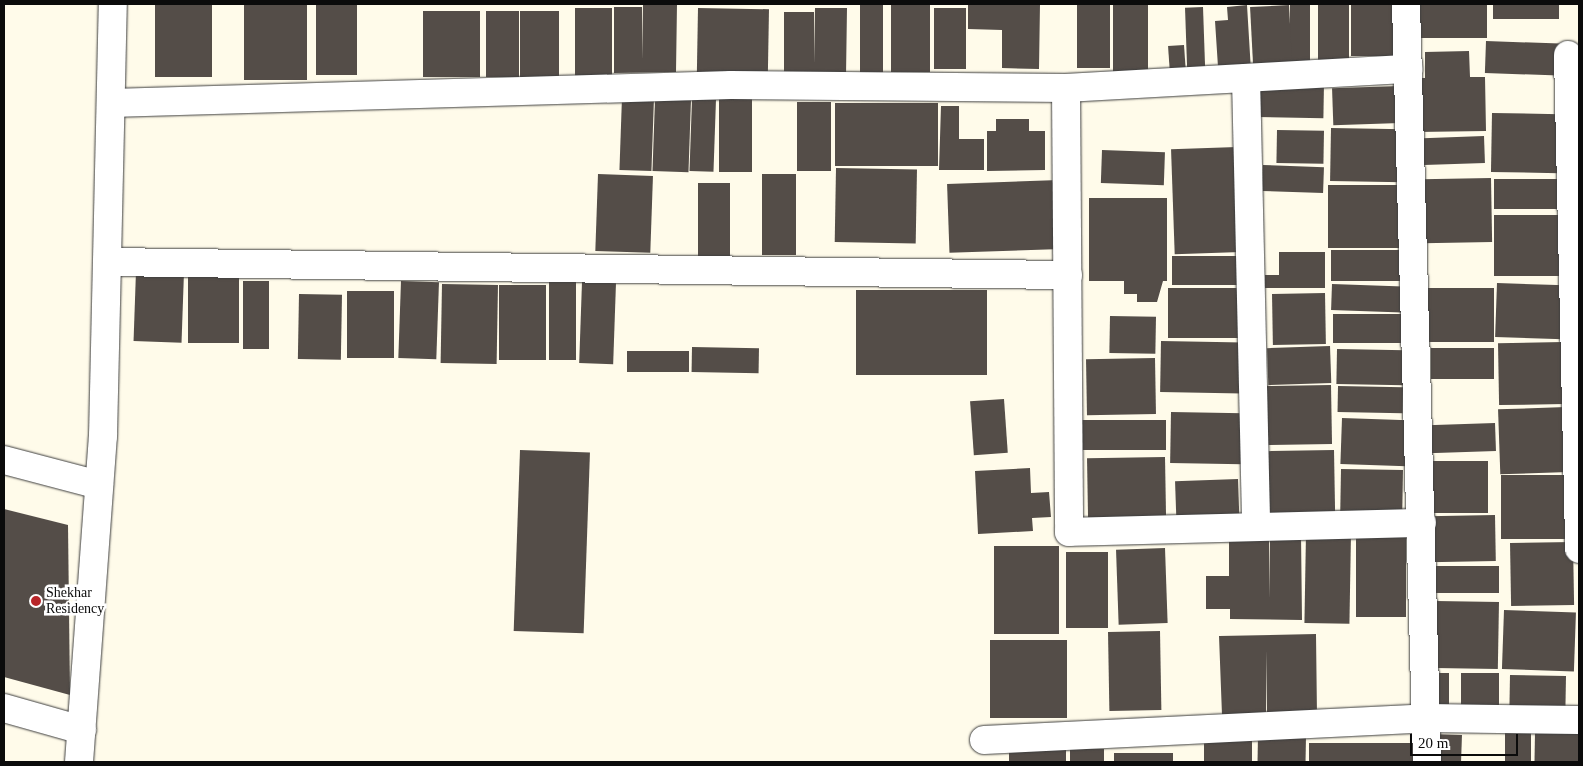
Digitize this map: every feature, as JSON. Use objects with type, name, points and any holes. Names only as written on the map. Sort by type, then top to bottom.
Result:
[{"type":"street","points":[[79,762],[100,486],[113,4]]},
{"type":"street","points":[[1406,4],[1422,523],[1427,762]]},
{"type":"street","points":[[1568,55],[1579,549]]},
{"type":"street","points":[[111,103],[731,85],[1066,88],[1408,68]]},
{"type":"street","points":[[1246,78],[1256,525]]},
{"type":"street","points":[[1066,88],[1069,532],[1256,525],[1422,523]]},
{"type":"street","points":[[107,262],[1068,275]]},
{"type":"street","points":[[4,460],[100,486]]},
{"type":"street","points":[[4,708],[82,730]]},
{"type":"street","points":[[984,740],[1427,718],[1579,720]]},
{"type":"building","points":[[155,4],[212,4],[212,77],[155,77]]},
{"type":"building","points":[[244,4],[307,4],[307,80],[244,80]]},
{"type":"building","points":[[316,4],[357,4],[357,75],[316,75]]},
{"type":"building","points":[[643,4],[677,4],[676,72],[614,73],[614,7],[642,7],[642,60]]},
{"type":"building","points":[[860,4],[883,4],[883,75],[860,75]]},
{"type":"building","points":[[891,4],[930,4],[930,72],[891,72]]},
{"type":"building","points":[[968,4],[1040,4],[1039,69],[1002,68],[1002,30],[968,29]]},
{"type":"building","points":[[1077,4],[1110,4],[1110,68],[1077,68]]},
{"type":"building","points":[[1113,4],[1148,4],[1148,72],[1113,72]]},
{"type":"building","points":[[1290,4],[1310,4],[1310,64],[1290,64]]},
{"type":"building","points":[[1318,4],[1349,4],[1349,64],[1318,64]]},
{"type":"building","points":[[1351,4],[1397,4],[1397,56],[1351,56]]},
{"type":"building","points":[[1411,4],[1487,4],[1487,38],[1411,38]]},
{"type":"building","points":[[1493,4],[1559,4],[1559,19],[1493,19]]},
{"type":"building","points":[[1247,5],[1251,71],[1218,67],[1215,21],[1228,20],[1227,7]]},
{"type":"building","points":[[1289,5],[1292,68],[1253,70],[1250,7]]},
{"type":"building","points":[[1203,7],[1205,69],[1187,70],[1185,8]]},
{"type":"building","points":[[575,8],[612,8],[612,76],[575,76]]},
{"type":"building","points":[[698,8],[769,9],[768,80],[697,79]]},
{"type":"building","points":[[815,8],[847,8],[846,76],[784,77],[784,12],[814,12],[814,64]]},
{"type":"building","points":[[934,8],[966,8],[966,69],[934,69]]},
{"type":"building","points":[[423,11],[480,11],[480,77],[423,77]]},
{"type":"building","points":[[486,11],[519,11],[519,77],[486,77]]},
{"type":"building","points":[[520,11],[559,11],[559,77],[520,77]]},
{"type":"building","points":[[1486,41],[1560,44],[1559,76],[1485,73]]},
{"type":"building","points":[[1184,45],[1186,71],[1170,72],[1168,46]]},
{"type":"building","points":[[1469,51],[1470,77],[1485,77],[1486,131],[1417,132],[1416,78],[1425,78],[1425,52]]},
{"type":"building","points":[[1258,82],[1324,83],[1323,118],[1257,117]]},
{"type":"building","points":[[1399,86],[1400,123],[1333,125],[1332,88]]},
{"type":"building","points":[[719,95],[752,95],[752,172],[719,172]]},
{"type":"building","points":[[622,97],[654,98],[651,171],[619,170]]},
{"type":"building","points":[[655,99],[691,100],[688,172],[652,171]]},
{"type":"building","points":[[692,99],[716,100],[713,172],[689,171]]},
{"type":"building","points":[[797,102],[831,102],[831,171],[797,171]]},
{"type":"building","points":[[835,103],[938,103],[938,166],[835,166]]},
{"type":"building","points":[[941,106],[959,106],[959,139],[984,139],[984,170],[939,170]]},
{"type":"building","points":[[1492,113],[1560,114],[1559,173],[1491,172]]},
{"type":"building","points":[[996,119],[1029,119],[1029,131],[1045,131],[1045,170],[987,171],[987,131],[996,131]]},
{"type":"building","points":[[1331,128],[1404,129],[1403,182],[1330,181]]},
{"type":"building","points":[[1277,130],[1324,131],[1323,164],[1276,163]]},
{"type":"building","points":[[1484,136],[1485,163],[1424,165],[1423,138]]},
{"type":"building","points":[[1237,147],[1241,252],[1175,254],[1171,149]]},
{"type":"building","points":[[1102,150],[1165,152],[1164,185],[1101,183]]},
{"type":"building","points":[[1263,165],[1324,167],[1323,193],[1262,191]]},
{"type":"building","points":[[836,168],[917,169],[916,243],[835,242]]},
{"type":"building","points":[[598,174],[653,176],[650,253],[595,251]]},
{"type":"building","points":[[762,174],[796,174],[796,255],[762,255]]},
{"type":"building","points":[[1491,178],[1492,242],[1423,243],[1422,179]]},
{"type":"building","points":[[1494,179],[1565,179],[1565,209],[1494,209]]},
{"type":"building","points":[[1059,180],[1061,249],[949,253],[947,184]]},
{"type":"building","points":[[698,183],[730,183],[730,256],[698,256]]},
{"type":"building","points":[[1328,185],[1403,185],[1403,248],[1328,248]]},
{"type":"building","points":[[1089,198],[1167,198],[1167,281],[1163,281],[1157,302],[1137,302],[1137,294],[1124,294],[1124,281],[1089,281]]},
{"type":"building","points":[[1494,215],[1563,215],[1563,276],[1494,276]]},
{"type":"building","points":[[1331,250],[1400,250],[1400,281],[1331,281]]},
{"type":"building","points":[[1279,252],[1325,252],[1325,288],[1265,288],[1265,275],[1279,275]]},
{"type":"building","points":[[1172,256],[1242,256],[1242,285],[1172,285]]},
{"type":"building","points":[[136,271],[184,273],[182,343],[134,341]]},
{"type":"building","points":[[188,273],[239,273],[239,343],[188,343]]},
{"type":"building","points":[[549,278],[576,278],[576,360],[549,360]]},
{"type":"building","points":[[243,281],[269,281],[269,349],[243,349]]},
{"type":"building","points":[[401,281],[439,282],[436,359],[398,358]]},
{"type":"building","points":[[582,282],[616,283],[613,364],[579,363]]},
{"type":"building","points":[[1497,283],[1565,285],[1563,339],[1495,337]]},
{"type":"building","points":[[442,284],[498,285],[497,364],[441,363]]},
{"type":"building","points":[[1332,284],[1403,286],[1402,312],[1331,310]]},
{"type":"building","points":[[499,285],[546,285],[546,360],[499,360]]},
{"type":"building","points":[[1168,288],[1244,288],[1244,338],[1168,338]]},
{"type":"building","points":[[1425,288],[1494,288],[1494,342],[1425,342]]},
{"type":"building","points":[[856,290],[987,290],[987,375],[856,375]]},
{"type":"building","points":[[347,291],[394,291],[394,358],[347,358]]},
{"type":"building","points":[[1325,293],[1326,344],[1273,345],[1272,294]]},
{"type":"building","points":[[299,294],[342,295],[341,360],[298,359]]},
{"type":"building","points":[[1333,314],[1402,314],[1402,343],[1333,343]]},
{"type":"building","points":[[1110,316],[1156,317],[1155,354],[1109,353]]},
{"type":"building","points":[[1161,341],[1243,342],[1242,393],[1160,392]]},
{"type":"building","points":[[1563,342],[1564,404],[1499,405],[1498,343]]},
{"type":"building","points":[[1330,346],[1331,383],[1268,385],[1267,348]]},
{"type":"building","points":[[692,347],[759,348],[759,373],[692,372]]},
{"type":"building","points":[[1431,348],[1494,348],[1494,379],[1431,379]]},
{"type":"building","points":[[1337,349],[1405,350],[1404,385],[1336,384]]},
{"type":"building","points":[[627,351],[689,351],[689,372],[627,372]]},
{"type":"building","points":[[1155,358],[1156,414],[1087,415],[1086,359]]},
{"type":"building","points":[[1331,385],[1332,444],[1268,445],[1267,386]]},
{"type":"building","points":[[1338,386],[1403,387],[1403,413],[1338,412]]},
{"type":"building","points":[[1004,399],[1008,453],[974,455],[970,401]]},
{"type":"building","points":[[1566,407],[1568,472],[1500,474],[1498,409]]},
{"type":"building","points":[[1171,412],[1243,413],[1242,464],[1170,463]]},
{"type":"building","points":[[1342,418],[1408,420],[1406,466],[1340,464]]},
{"type":"building","points":[[1080,420],[1166,420],[1166,450],[1080,450]]},
{"type":"building","points":[[1495,423],[1496,451],[1428,453],[1427,425]]},
{"type":"building","points":[[520,450],[590,452],[584,633],[514,631]]},
{"type":"building","points":[[1334,450],[1335,514],[1269,515],[1268,451]]},
{"type":"building","points":[[1165,457],[1166,523],[1088,524],[1087,458]]},
{"type":"building","points":[[1431,461],[1488,461],[1488,513],[1431,513]]},
{"type":"building","points":[[1030,468],[1031,493],[1049,492],[1051,517],[1032,518],[1033,531],[978,534],[975,471]]},
{"type":"building","points":[[1341,469],[1403,470],[1402,515],[1340,514]]},
{"type":"building","points":[[1501,475],[1570,475],[1570,539],[1501,539]]},
{"type":"building","points":[[1238,479],[1239,515],[1176,517],[1175,481]]},
{"type":"building","name":"Shekhar Residency","points":[[4,509],[68,525],[70,695],[4,677]]},
{"type":"building","points":[[1495,515],[1496,561],[1429,562],[1428,516]]},
{"type":"building","points":[[1306,533],[1351,534],[1349,624],[1304,623]]},
{"type":"building","points":[[1356,533],[1406,533],[1406,617],[1356,617]]},
{"type":"building","points":[[1269,534],[1270,599],[1270,535],[1301,534],[1302,620],[1230,619],[1230,609],[1206,609],[1206,576],[1229,576],[1229,535]]},
{"type":"building","points":[[1573,542],[1574,605],[1511,606],[1510,543]]},
{"type":"building","points":[[994,546],[1059,546],[1059,634],[994,634]]},
{"type":"building","points":[[1165,548],[1168,623],[1119,625],[1116,550]]},
{"type":"building","points":[[1066,552],[1108,552],[1108,628],[1066,628]]},
{"type":"building","points":[[1425,566],[1499,566],[1499,593],[1425,593]]},
{"type":"building","points":[[1436,601],[1499,602],[1498,669],[1435,668]]},
{"type":"building","points":[[1504,610],[1576,613],[1574,671],[1502,669]]},
{"type":"building","points":[[1160,631],[1161,710],[1109,711],[1108,632]]},
{"type":"building","points":[[1316,634],[1317,716],[1267,717],[1267,650],[1266,714],[1222,715],[1219,636]]},
{"type":"building","points":[[990,640],[1067,640],[1067,718],[990,718]]},
{"type":"building","points":[[1431,673],[1449,673],[1449,707],[1431,707]]},
{"type":"building","points":[[1461,673],[1499,673],[1499,709],[1461,709]]},
{"type":"building","points":[[1510,675],[1566,676],[1565,713],[1509,712]]},
{"type":"building","points":[[1505,733],[1531,733],[1531,762],[1505,762]]},
{"type":"building","points":[[1535,733],[1579,734],[1579,762],[1534,762]]},
{"type":"building","points":[[1431,734],[1462,735],[1461,762],[1430,762]]},
{"type":"building","points":[[1258,735],[1306,736],[1306,762],[1258,762]]},
{"type":"building","points":[[1204,738],[1252,738],[1252,762],[1204,762]]},
{"type":"building","points":[[1309,743],[1424,743],[1424,762],[1309,762]]},
{"type":"building","points":[[1066,748],[1066,762],[1009,762],[1009,750]]},
{"type":"building","points":[[1070,749],[1104,749],[1104,762],[1070,762]]},
{"type":"building","points":[[1114,753],[1173,753],[1173,762],[1114,762]]},
{"type":"place","name":"Shekhar Residency","points":[[36,601]]}]
